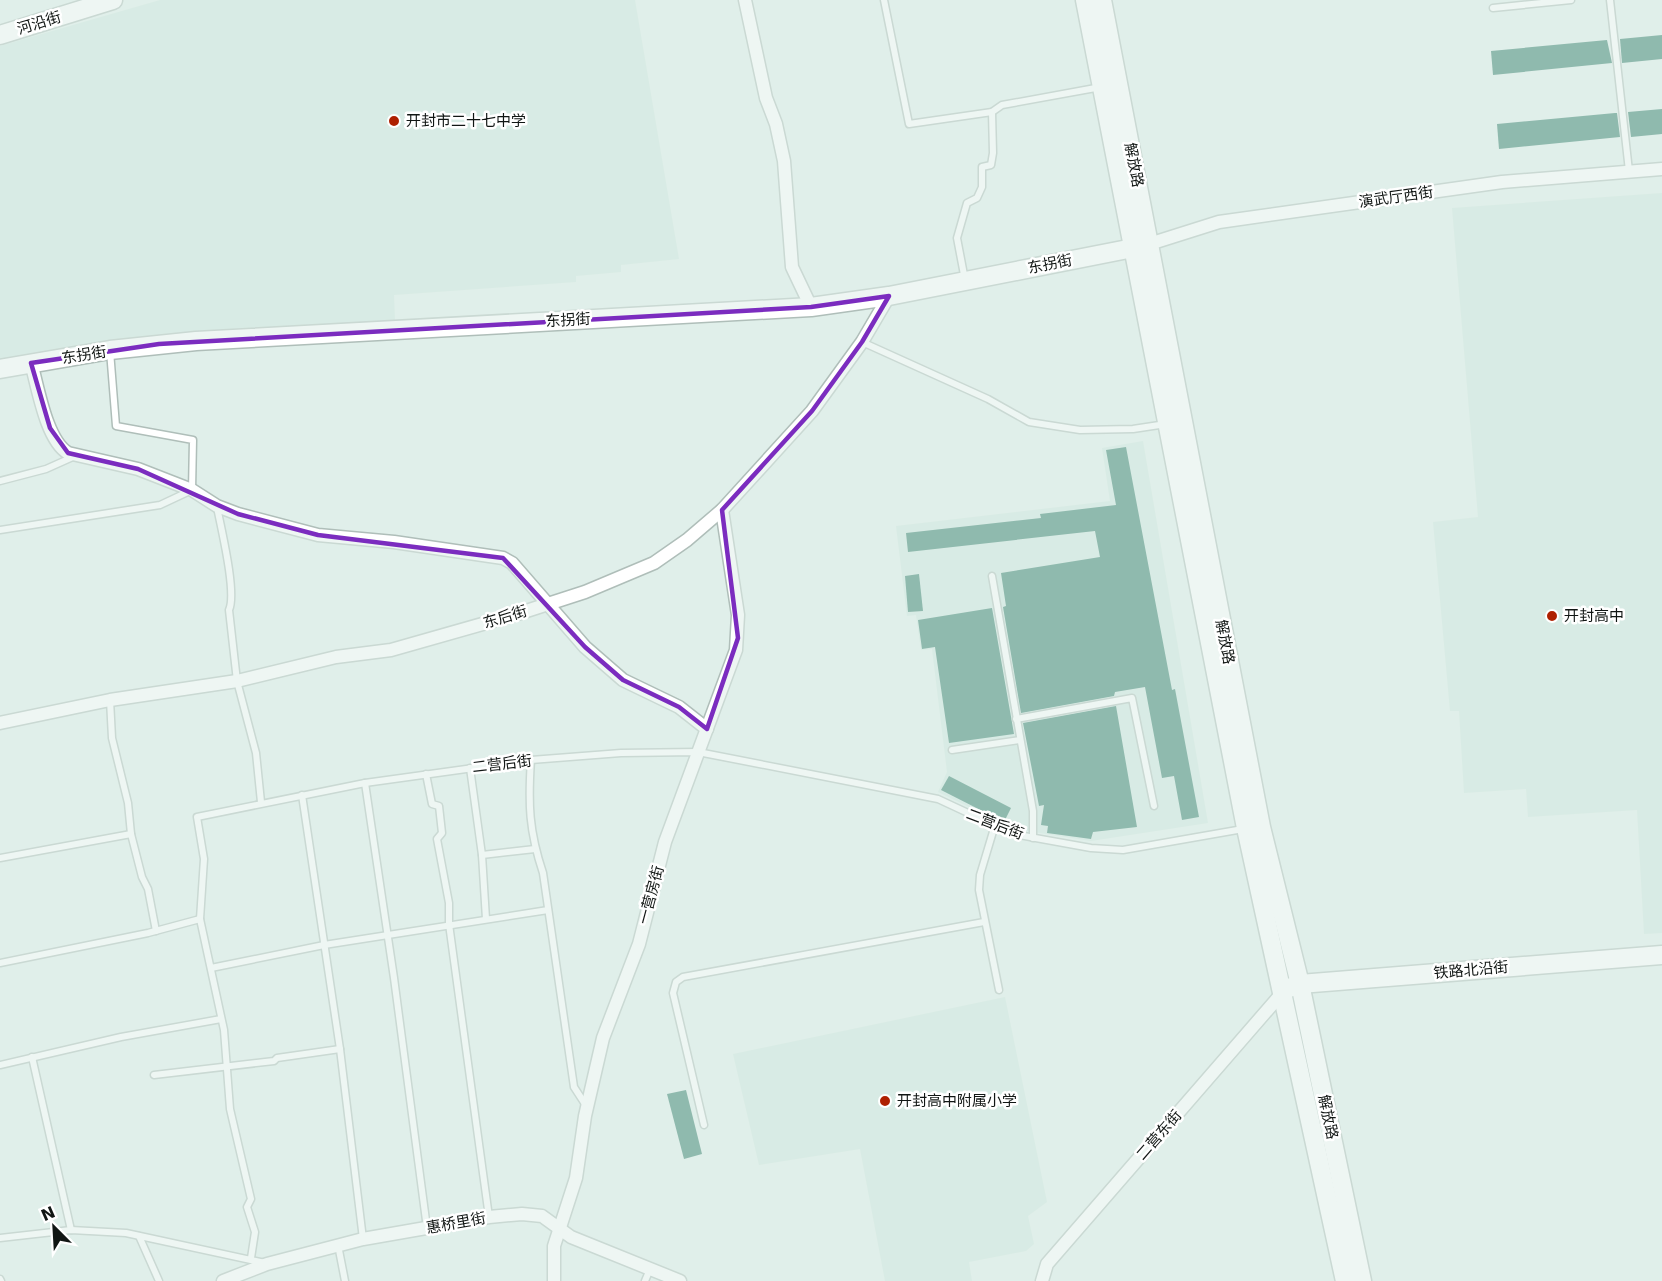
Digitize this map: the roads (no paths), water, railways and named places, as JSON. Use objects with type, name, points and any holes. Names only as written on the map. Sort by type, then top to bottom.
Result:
[{"type":"main road","name":"河沿街","points":[[0,35],[113,0]]},
{"type":"main road","name":"解放路","points":[[1085,0],[1102,87],[1141,247],[1261,827],[1300,984],[1362,1281]]},
{"type":"main road","name":"解放路","points":[[1102,0],[1168,424],[1246,828],[1345,1281]]},
{"type":"main road","name":"东拐街","points":[[0,369],[110,350],[252,337],[811,308],[889,296],[1141,247]]},
{"type":"main road","name":"铁路北沿街","points":[[1283,992],[1300,984],[1662,955]]},
{"type":"street","points":[[745,0],[766,98],[776,124],[784,161],[792,267],[811,308]]},
{"type":"street","name":"演武厅西街","points":[[1141,247],[1219,222],[1502,182],[1662,169]]},
{"type":"street","name":"东后街","points":[[0,723],[110,700],[237,681],[336,657],[391,650],[585,592],[654,563],[687,540],[722,510],[812,411],[862,342],[889,296]]},
{"type":"street","points":[[31,363],[56,441],[61,449],[75,456],[138,469],[192,490],[217,506],[318,535],[394,542],[503,558],[512,563],[585,647],[624,680],[679,707],[707,729]]},
{"type":"street","name":"一营房街","points":[[554,1281],[554,1246],[576,1178],[587,1107],[603,1038],[639,944],[665,842],[738,638],[738,615],[722,510]]},
{"type":"street","name":"二营东街","points":[[1042,1281],[1047,1264],[1283,992]]},
{"type":"street","name":"惠桥里街","points":[[223,1281],[267,1264],[363,1239],[489,1217],[542,1216],[571,1237],[680,1281]]},
{"type":"lane","points":[[884,0],[909,124],[992,112],[1002,105],[1102,87]]},
{"type":"lane","points":[[1493,8],[1572,0]]},
{"type":"lane","points":[[1610,0],[1629,171]]},
{"type":"lane","points":[[965,280],[957,237],[967,203],[977,198],[982,187],[982,167],[991,165],[992,112]]},
{"type":"lane","points":[[862,342],[988,399],[1029,422],[1080,430],[1133,429],[1168,424]]},
{"type":"lane","points":[[0,530],[160,505],[192,490],[193,440],[116,426],[110,350]]},
{"type":"lane","points":[[0,481],[46,470],[75,456]]},
{"type":"lane","points":[[217,506],[231,586],[232,604],[229,610],[237,681],[256,753],[261,802]]},
{"type":"lane","points":[[992,576],[1033,811],[1033,838]]},
{"type":"lane","points":[[1016,719],[1132,698],[1154,806]]},
{"type":"lane","points":[[110,700],[112,738],[128,803],[131,834],[148,889],[156,931]]},
{"type":"lane","points":[[952,750],[1020,740]]},
{"type":"lane","name":"二营后街","points":[[251,1258],[255,1232],[247,1207],[251,1199],[235,1139],[221,1019],[201,919],[204,860],[197,817],[261,802],[365,783],[531,760],[621,753],[698,752],[938,799],[1013,834],[1091,848],[1123,850],[1246,828]]},
{"type":"lane","points":[[531,760],[528,809],[535,849],[543,873],[574,1087],[587,1107]]},
{"type":"lane","points":[[470,768],[482,855],[486,919]]},
{"type":"lane","points":[[426,774],[432,804],[439,806],[442,833],[437,839],[449,903],[449,924],[489,1217]]},
{"type":"lane","points":[[365,783],[427,1228]]},
{"type":"lane","points":[[302,795],[340,1049],[363,1239]]},
{"type":"lane","points":[[995,825],[980,875],[979,890],[999,990]]},
{"type":"lane","points":[[0,858],[131,834]]},
{"type":"lane","points":[[482,855],[535,849]]},
{"type":"lane","points":[[211,968],[387,934],[548,910]]},
{"type":"lane","points":[[0,963],[156,931],[201,919]]},
{"type":"lane","points":[[704,1125],[673,993],[676,982],[683,977],[984,922]]},
{"type":"lane","points":[[0,1065],[121,1036],[221,1019]]},
{"type":"lane","points":[[154,1075],[340,1049]]},
{"type":"lane","points":[[32,1057],[71,1230]]},
{"type":"lane","points":[[0,1238],[71,1230],[126,1233],[251,1258],[267,1264]]},
{"type":"lane","points":[[139,1236],[159,1281]]},
{"type":"lane","points":[[338,1245],[345,1281]]},
{"type":"lane","points":[[645,1281],[650,1268]]},
{"type":"place","name":"开封市二十七中学","points":[[394,121]]},
{"type":"place","name":"开封高中","points":[[1552,616]]},
{"type":"place","name":"开封高中附属小学","points":[[885,1101]]}]
